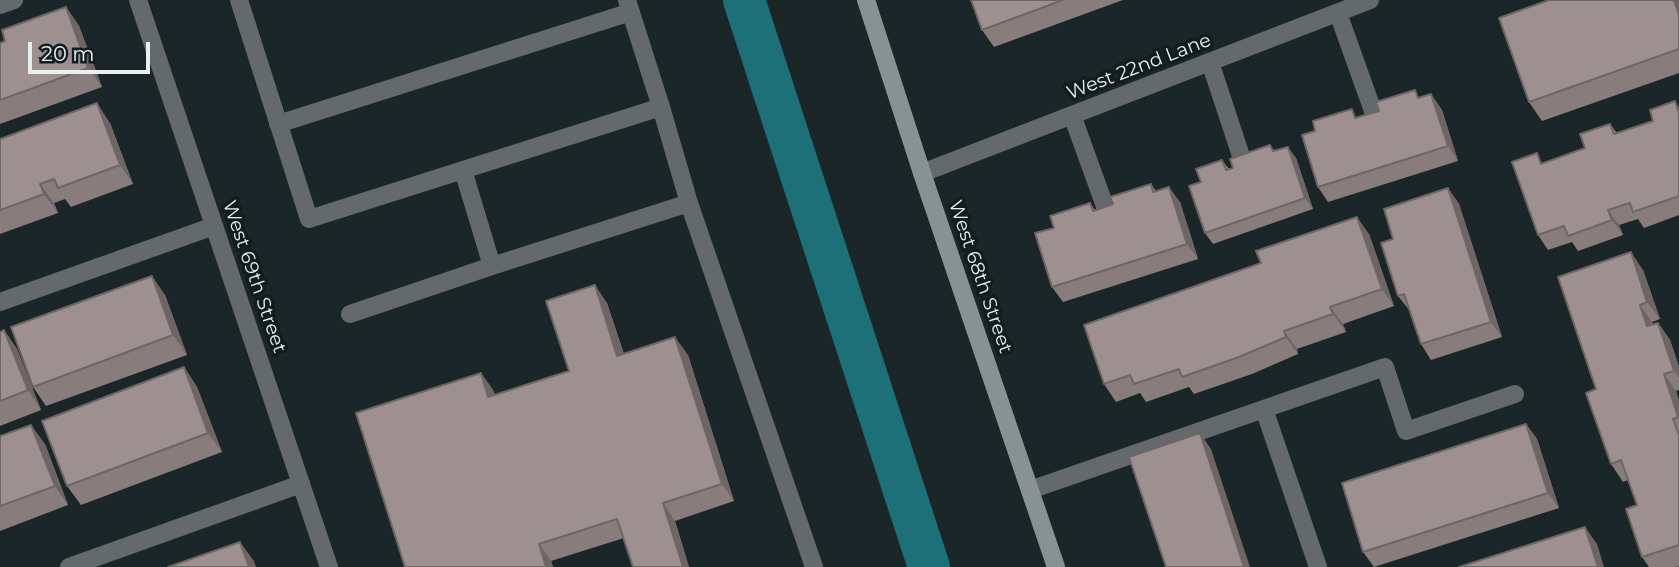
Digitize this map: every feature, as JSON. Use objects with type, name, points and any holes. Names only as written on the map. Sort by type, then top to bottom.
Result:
[{"type":"main road","name":"West 68th Street","points":[[866,0],[1056,567]]},
{"type":"street","points":[[0,5],[15,0]]},
{"type":"street","name":"West 69th Street","points":[[138,0],[329,567]]},
{"type":"street","points":[[239,0],[309,219],[661,107]]},
{"type":"street","name":"West 22nd Lane","points":[[922,173],[1370,0]]},
{"type":"street","points":[[278,124],[629,6],[690,203],[814,567]]},
{"type":"street","points":[[1338,13],[1373,111]]},
{"type":"street","points":[[1210,62],[1242,159]]},
{"type":"street","points":[[1072,116],[1106,209]]},
{"type":"street","points":[[463,170],[492,266]]},
{"type":"street","points":[[350,314],[690,203]]},
{"type":"street","points":[[0,302],[214,226]]},
{"type":"street","points":[[1030,490],[1385,367],[1406,431],[1515,394]]},
{"type":"street","points":[[1264,409],[1318,567]]},
{"type":"street","points":[[69,567],[301,484]]},
{"type":"building","points":[[971,0],[1063,0],[982,30]]},
{"type":"building","points":[[1549,0],[1674,0],[1679,15],[1679,49],[1529,102],[1499,18]]},
{"type":"building","points":[[66,7],[88,68],[0,100],[0,43],[5,41],[2,30]]},
{"type":"building","points":[[1415,90],[1418,98],[1431,94],[1448,146],[1318,187],[1302,135],[1315,131],[1313,121],[1352,109],[1355,118],[1379,111],[1376,102]]},
{"type":"building","points":[[1675,101],[1679,114],[1679,196],[1633,212],[1630,203],[1608,210],[1612,220],[1568,236],[1564,226],[1538,235],[1512,162],[1537,153],[1541,164],[1585,148],[1580,134],[1610,124],[1614,134],[1653,121],[1650,110]]},
{"type":"building","points":[[97,103],[120,165],[58,188],[54,179],[40,184],[44,194],[0,210],[0,139]]},
{"type":"building","points":[[1270,145],[1273,151],[1288,147],[1305,198],[1205,233],[1189,186],[1201,182],[1196,169],[1222,160],[1226,170],[1233,168],[1230,159]]},
{"type":"building","points":[[1151,184],[1153,192],[1169,187],[1187,244],[1052,287],[1035,233],[1054,228],[1050,216],[1090,203],[1093,211],[1113,204],[1110,197]]},
{"type":"building","points":[[1448,188],[1491,322],[1421,344],[1404,294],[1398,296],[1381,243],[1393,239],[1384,209]]},
{"type":"building","points":[[1357,217],[1382,289],[1330,307],[1333,314],[1284,331],[1286,337],[1182,377],[1179,369],[1134,384],[1130,375],[1104,384],[1084,325],[1261,263],[1256,251]]},
{"type":"building","points":[[1631,252],[1647,302],[1640,305],[1647,326],[1658,323],[1674,371],[1664,374],[1678,417],[1673,419],[1679,435],[1679,545],[1642,557],[1626,509],[1637,505],[1621,460],[1611,464],[1586,393],[1596,389],[1558,277]]},
{"type":"building","points":[[152,276],[173,335],[33,387],[11,327]]},
{"type":"building","points":[[595,285],[617,356],[675,337],[722,484],[663,503],[683,567],[633,567],[617,519],[539,544],[546,567],[405,567],[356,413],[481,373],[488,397],[569,371],[546,301]]},
{"type":"building","points":[[4,330],[28,390],[0,401],[0,332]]},
{"type":"building","points":[[184,367],[208,433],[67,486],[42,421]]},
{"type":"building","points":[[1526,424],[1548,493],[1363,552],[1342,483]]},
{"type":"building","points":[[31,425],[55,486],[0,506],[0,436]]},
{"type":"building","points":[[1200,433],[1244,567],[1166,567],[1129,457]]},
{"type":"building","points":[[1585,527],[1598,567],[1459,567]]},
{"type":"building","points":[[240,542],[249,567],[168,567]]},
{"type":"waterway","points":[[744,0],[929,567]]}]
